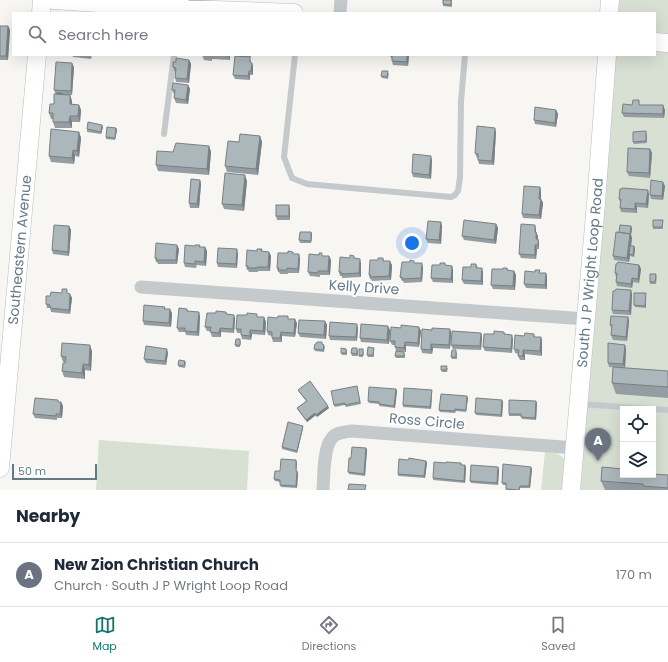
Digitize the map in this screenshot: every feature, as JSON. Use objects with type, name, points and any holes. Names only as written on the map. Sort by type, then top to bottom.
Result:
[{"type":"main road","points":[[41,12],[42,0]]},
{"type":"main road","points":[[52,0],[276,12]]},
{"type":"main road","points":[[609,12],[610,0]]},
{"type":"main road","points":[[656,42],[668,43]]},
{"type":"main road","name":"Southeastern Avenue","points":[[0,468],[37,56]]},
{"type":"main road","name":"South J P Wright Loop Road","points":[[571,490],[607,56]]},
{"type":"street","points":[[340,12],[341,0]]},
{"type":"street","name":"Kelly Drive","points":[[140,287],[586,319]]},
{"type":"street","name":"Ross Circle","points":[[323,490],[327,446],[332,438],[339,433],[352,431],[575,448]]},
{"type":"lane","points":[[164,134],[174,56]]},
{"type":"lane","points":[[295,56],[284,157],[292,178],[307,184],[451,197],[458,190],[460,177],[461,101],[465,56]]},
{"type":"lane","points":[[578,404],[620,407]]},
{"type":"lane","points":[[656,409],[668,410]]},
{"type":"shaded area","points":[[610,0],[668,0],[668,490],[571,490],[607,56],[656,56],[656,12],[610,12]]},
{"type":"shaded area","points":[[99,440],[249,451],[247,490],[96,490]]},
{"type":"shaded area","points":[[545,452],[554,453],[564,459],[567,469],[565,490],[541,490]]},
{"type":"building","points":[[443,0],[451,0],[451,5],[443,4]]},
{"type":"building","points":[[0,26],[8,26],[6,56],[0,56]]},
{"type":"building","points":[[235,56],[250,57],[250,62],[252,63],[251,71],[249,71],[248,76],[233,75]]},
{"type":"building","points":[[392,56],[407,56],[407,62],[392,61]]},
{"type":"building","points":[[176,58],[189,60],[187,79],[175,78],[176,68],[173,67],[173,62],[176,62]]},
{"type":"building","points":[[56,62],[72,63],[71,91],[54,90]]},
{"type":"building","points":[[382,71],[388,71],[387,77],[381,76]]},
{"type":"building","points":[[173,83],[188,85],[186,100],[174,98],[175,90],[172,90]]},
{"type":"building","points":[[54,94],[70,95],[70,104],[79,105],[78,116],[70,116],[69,122],[53,122],[53,113],[49,113],[50,104],[54,104]]},
{"type":"building","points":[[633,100],[639,100],[639,105],[663,105],[663,114],[622,113],[623,104],[632,105]]},
{"type":"building","points":[[535,107],[556,110],[555,123],[534,120]]},
{"type":"building","points":[[88,122],[102,125],[101,132],[87,129]]},
{"type":"building","points":[[477,126],[495,128],[492,161],[478,160],[478,154],[475,153]]},
{"type":"building","points":[[107,127],[116,128],[115,138],[106,137]]},
{"type":"building","points":[[51,129],[79,132],[77,151],[73,150],[72,158],[49,156]]},
{"type":"building","points":[[646,131],[646,141],[633,142],[633,132]]},
{"type":"building","points":[[240,134],[260,136],[256,169],[225,166],[228,141],[239,142]]},
{"type":"building","points":[[176,143],[209,146],[207,169],[156,165],[157,151],[173,152]]},
{"type":"building","points":[[628,148],[650,149],[649,173],[627,172]]},
{"type":"building","points":[[413,154],[431,156],[429,175],[412,173]]},
{"type":"building","points":[[225,173],[245,175],[242,205],[222,204]]},
{"type":"building","points":[[191,179],[200,180],[197,204],[189,203]]},
{"type":"building","points":[[651,180],[663,182],[662,196],[650,195]]},
{"type":"building","points":[[524,186],[540,187],[539,199],[541,199],[539,215],[522,214]]},
{"type":"building","points":[[620,189],[648,190],[646,204],[635,203],[635,209],[620,208]]},
{"type":"building","points":[[276,205],[289,205],[289,216],[276,216]]},
{"type":"building","points":[[464,220],[496,224],[494,240],[462,236]]},
{"type":"building","points":[[653,220],[663,220],[662,227],[653,227]]},
{"type":"building","points":[[428,221],[441,222],[439,240],[426,239]]},
{"type":"building","points":[[521,224],[535,225],[538,245],[535,245],[535,255],[519,254]]},
{"type":"building","points":[[54,225],[69,226],[68,252],[52,250]]},
{"type":"building","points":[[620,225],[631,226],[630,234],[619,232]]},
{"type":"building","points":[[300,232],[311,232],[311,241],[299,240]]},
{"type":"building","points":[[616,232],[630,234],[627,258],[613,256]]},
{"type":"building","points":[[156,243],[177,245],[176,260],[156,260]]},
{"type":"building","points":[[411,243],[416,243],[415,250],[410,250]]},
{"type":"building","points":[[185,245],[200,245],[199,247],[205,247],[204,262],[195,261],[195,264],[184,263]]},
{"type":"building","points":[[630,246],[634,246],[633,255],[629,254]]},
{"type":"building","points":[[218,248],[237,249],[236,264],[217,263]]},
{"type":"building","points":[[257,249],[262,249],[261,251],[269,252],[268,267],[248,268],[248,266],[246,266],[247,250],[257,251]]},
{"type":"building","points":[[288,251],[293,252],[293,254],[299,254],[298,269],[287,268],[287,270],[278,270],[278,253],[288,253]]},
{"type":"building","points":[[319,253],[322,253],[322,256],[329,256],[328,271],[318,271],[318,273],[308,272],[309,254],[319,255]]},
{"type":"building","points":[[350,255],[354,256],[354,258],[360,259],[359,273],[341,274],[341,272],[339,272],[340,257],[350,258]]},
{"type":"building","points":[[378,258],[383,258],[383,261],[390,261],[389,276],[370,277],[370,260],[378,260]]},
{"type":"building","points":[[410,260],[414,261],[414,263],[422,263],[421,278],[402,279],[402,277],[400,277],[402,262],[410,262]]},
{"type":"building","points":[[618,262],[639,265],[638,279],[632,278],[631,284],[616,282],[617,273],[615,273],[616,264]]},
{"type":"building","points":[[440,263],[445,263],[445,265],[452,266],[451,279],[431,278],[432,265],[440,265]]},
{"type":"building","points":[[471,264],[476,264],[476,268],[482,268],[481,281],[462,280],[463,267],[471,267]]},
{"type":"building","points":[[503,268],[514,271],[513,286],[491,285],[492,269]]},
{"type":"building","points":[[535,270],[540,270],[539,273],[546,273],[545,285],[524,284],[525,271],[535,272]]},
{"type":"building","points":[[650,274],[656,274],[655,282],[650,282]]},
{"type":"building","points":[[62,289],[67,289],[67,293],[70,294],[69,310],[50,308],[50,305],[46,304],[46,296],[50,296],[51,292],[62,293]]},
{"type":"building","points":[[616,289],[631,290],[629,311],[612,310],[613,291]]},
{"type":"building","points":[[634,293],[646,293],[645,306],[634,305]]},
{"type":"building","points":[[144,305],[165,307],[164,309],[170,309],[169,323],[143,321]]},
{"type":"building","points":[[179,308],[187,309],[187,311],[199,312],[197,332],[185,331],[185,328],[177,328]]},
{"type":"building","points":[[216,311],[234,315],[233,329],[220,328],[219,333],[210,332],[211,327],[205,327],[207,313],[216,313]]},
{"type":"building","points":[[247,313],[257,314],[257,317],[264,317],[263,331],[250,330],[250,336],[241,335],[241,329],[236,329],[237,315],[247,315]]},
{"type":"building","points":[[278,316],[288,316],[288,319],[295,319],[294,333],[281,332],[280,338],[272,338],[272,332],[267,331],[268,317],[277,318]]},
{"type":"building","points":[[611,316],[628,317],[626,337],[611,335]]},
{"type":"building","points":[[299,320],[325,321],[324,335],[298,333]]},
{"type":"building","points":[[330,322],[357,324],[356,337],[329,336]]},
{"type":"building","points":[[361,324],[388,326],[387,340],[360,338]]},
{"type":"building","points":[[401,325],[419,327],[418,343],[405,342],[404,348],[395,347],[395,341],[390,341],[391,327],[401,328]]},
{"type":"building","points":[[432,328],[450,329],[449,345],[431,344],[431,350],[421,349],[422,329],[432,330]]},
{"type":"building","points":[[452,331],[481,333],[480,346],[451,345]]},
{"type":"building","points":[[494,331],[512,335],[511,349],[483,347],[484,334],[494,334]]},
{"type":"building","points":[[525,333],[534,334],[534,337],[541,337],[540,351],[523,350],[523,356],[518,356],[519,350],[514,349],[515,335],[524,336]]},
{"type":"building","points":[[236,339],[240,339],[240,345],[235,345]]},
{"type":"building","points":[[317,342],[322,342],[324,345],[323,350],[314,349]]},
{"type":"building","points":[[62,343],[90,345],[89,365],[83,364],[82,373],[62,371],[63,363],[65,363],[66,357],[61,356]]},
{"type":"building","points":[[608,343],[625,345],[623,364],[608,363]]},
{"type":"building","points":[[146,346],[167,349],[165,361],[144,359]]},
{"type":"building","points":[[368,347],[374,348],[373,355],[367,355]]},
{"type":"building","points":[[341,348],[346,349],[346,353],[341,353]]},
{"type":"building","points":[[352,348],[357,348],[357,354],[351,353]]},
{"type":"building","points":[[359,349],[363,349],[363,355],[359,355]]},
{"type":"building","points":[[452,350],[456,350],[456,357],[451,357]]},
{"type":"building","points":[[396,351],[404,352],[404,356],[395,356]]},
{"type":"building","points":[[179,360],[185,361],[184,366],[178,365]]},
{"type":"building","points":[[441,366],[447,366],[446,370],[441,370]]},
{"type":"building","points":[[613,367],[668,371],[668,387],[612,383]]},
{"type":"building","points":[[310,381],[328,406],[306,420],[297,408],[307,401],[298,390]]},
{"type":"building","points":[[357,386],[360,402],[345,405],[345,403],[334,405],[331,391]]},
{"type":"building","points":[[369,387],[396,389],[394,406],[368,401]]},
{"type":"building","points":[[404,388],[432,390],[430,407],[403,405]]},
{"type":"building","points":[[441,394],[467,396],[466,410],[439,410]]},
{"type":"building","points":[[35,398],[58,400],[58,402],[61,402],[60,414],[56,414],[56,416],[33,414]]},
{"type":"building","points":[[476,398],[502,400],[501,415],[475,413]]},
{"type":"building","points":[[509,400],[536,401],[535,418],[521,417],[521,414],[509,414]]},
{"type":"building","points":[[288,422],[303,426],[297,451],[282,447]]},
{"type":"building","points":[[352,447],[366,448],[364,474],[348,472],[349,458],[351,458]]},
{"type":"building","points":[[409,458],[426,461],[424,476],[398,474],[399,459],[408,460]]},
{"type":"building","points":[[281,459],[296,460],[296,486],[280,485],[280,480],[274,479],[275,471],[280,471]]},
{"type":"building","points":[[434,462],[461,463],[461,465],[465,465],[464,481],[433,478]]},
{"type":"building","points":[[503,464],[531,467],[529,486],[520,486],[519,490],[506,489],[506,483],[502,483]]},
{"type":"building","points":[[471,465],[498,467],[497,483],[470,481]]},
{"type":"building","points":[[602,467],[620,469],[620,478],[656,478],[656,474],[668,475],[668,488],[643,486],[643,484],[601,481]]},
{"type":"building","points":[[349,484],[366,485],[365,490],[348,490]]},
{"type":"place","name":"New Zion Christian Church","points":[[598,461]]}]
